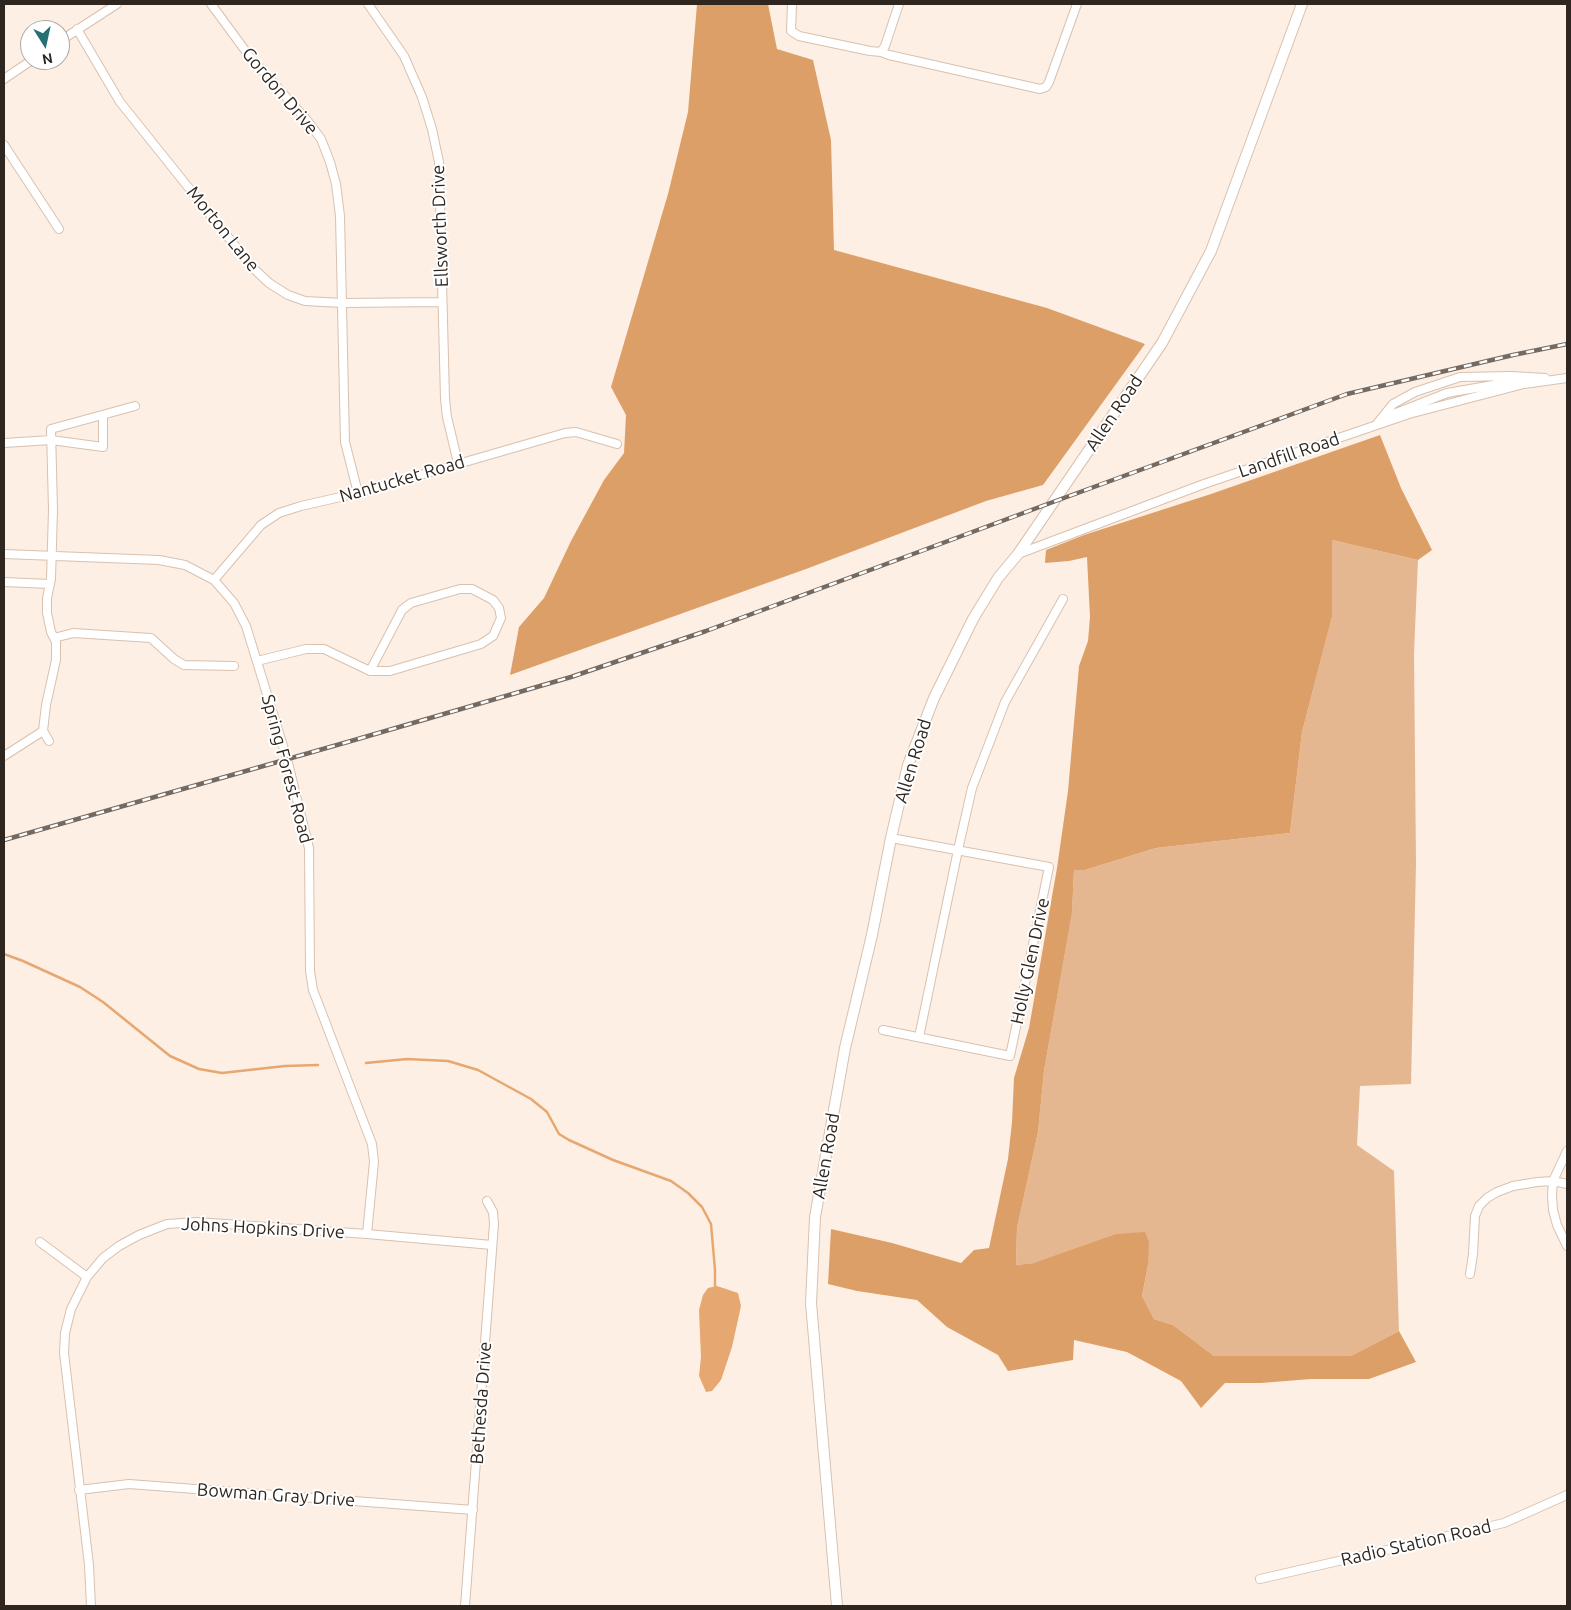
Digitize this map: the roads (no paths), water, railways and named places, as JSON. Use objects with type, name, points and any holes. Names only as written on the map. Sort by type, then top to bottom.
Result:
[{"type":"main road","name":"Allen Road","points":[[837,1606],[811,1303],[816,1217],[845,1048],[872,935],[891,838],[908,765],[934,698],[974,619],[998,578],[1018,554],[1162,343],[1211,252],[1302,4]]},
{"type":"street","points":[[70,34],[117,4]]},
{"type":"street","name":"Gordon Drive","points":[[211,4],[250,57],[296,107],[321,139],[330,162],[336,184],[340,216],[345,442],[358,493]]},
{"type":"street","name":"Ellsworth Drive","points":[[368,4],[404,56],[422,98],[432,129],[439,162],[445,399],[447,417],[458,463]]},
{"type":"street","points":[[792,4],[791,31],[799,36],[881,52],[889,56],[1040,89],[1046,87],[1049,82],[1077,4]]},
{"type":"street","points":[[881,52],[885,46],[899,4]]},
{"type":"street","name":"Morton Lane","points":[[77,29],[120,102],[252,267],[269,284],[288,295],[305,301],[342,304],[442,302]]},
{"type":"street","points":[[4,79],[20,68]]},
{"type":"street","points":[[4,145],[59,229]]},
{"type":"street","points":[[1378,422],[1393,404],[1415,392],[1460,377],[1565,378]]},
{"type":"street","points":[[1378,422],[1447,393],[1536,378]]},
{"type":"street","name":"Landfill Road","points":[[1018,554],[1204,484],[1378,422],[1513,387],[1565,378]]},
{"type":"street","points":[[49,741],[43,731],[46,705],[56,660],[56,642],[51,632],[47,613],[52,556],[53,510],[51,429],[134,406]]},
{"type":"street","points":[[4,443],[51,440],[103,447],[103,415]]},
{"type":"street","name":"Nantucket Road","points":[[214,580],[261,525],[279,513],[358,493],[565,433],[576,432],[616,444]]},
{"type":"street","name":"Spring Forest Road","points":[[4,554],[160,560],[185,565],[214,580],[234,603],[246,626],[257,661],[287,759],[309,848],[310,971],[313,990],[372,1144],[374,1162],[367,1234]]},
{"type":"street","points":[[4,582],[50,584]]},
{"type":"street","points":[[257,661],[306,649],[324,649],[370,671],[390,671],[481,644],[493,636],[501,618],[499,608],[494,600],[472,589],[460,589],[411,603],[402,610],[370,671]]},
{"type":"street","points":[[919,1037],[972,788],[1005,702],[1063,599]]},
{"type":"street","points":[[54,638],[73,632],[151,638],[174,659],[184,665],[234,666]]},
{"type":"street","points":[[4,756],[43,731]]},
{"type":"street","name":"Holly Glen Drive","points":[[883,1030],[1010,1056],[1049,867],[891,838]]},
{"type":"street","points":[[1567,1151],[1553,1181],[1553,1210],[1557,1225],[1567,1246]]},
{"type":"street","points":[[1470,1274],[1475,1216],[1487,1198],[1513,1186],[1553,1181],[1567,1184]]},
{"type":"street","name":"Bethesda Drive","points":[[465,1606],[492,1246],[493,1212],[487,1201]]},
{"type":"street","name":"Johns Hopkins Drive","points":[[91,1606],[89,1565],[64,1353],[65,1333],[71,1309],[87,1277],[103,1258],[139,1235],[167,1224],[197,1222],[367,1234],[492,1246]]},
{"type":"street","points":[[40,1242],[87,1277]]},
{"type":"street","name":"Bowman Gray Drive","points":[[79,1490],[129,1484],[473,1510]]},
{"type":"street","name":"Radio Station Road","points":[[1260,1579],[1504,1523],[1567,1495]]},
{"type":"waterway","points":[[4,954],[80,987],[103,1002],[170,1056],[199,1069],[222,1073],[285,1066],[318,1065]]},
{"type":"waterway","points":[[366,1063],[407,1059],[448,1061],[478,1070],[531,1099],[547,1112],[559,1134],[569,1140],[613,1160],[671,1181],[688,1193],[702,1207],[711,1224],[715,1289]]},
{"type":"railway","points":[[4,840],[571,677],[706,631],[1347,394],[1567,344]]}]
